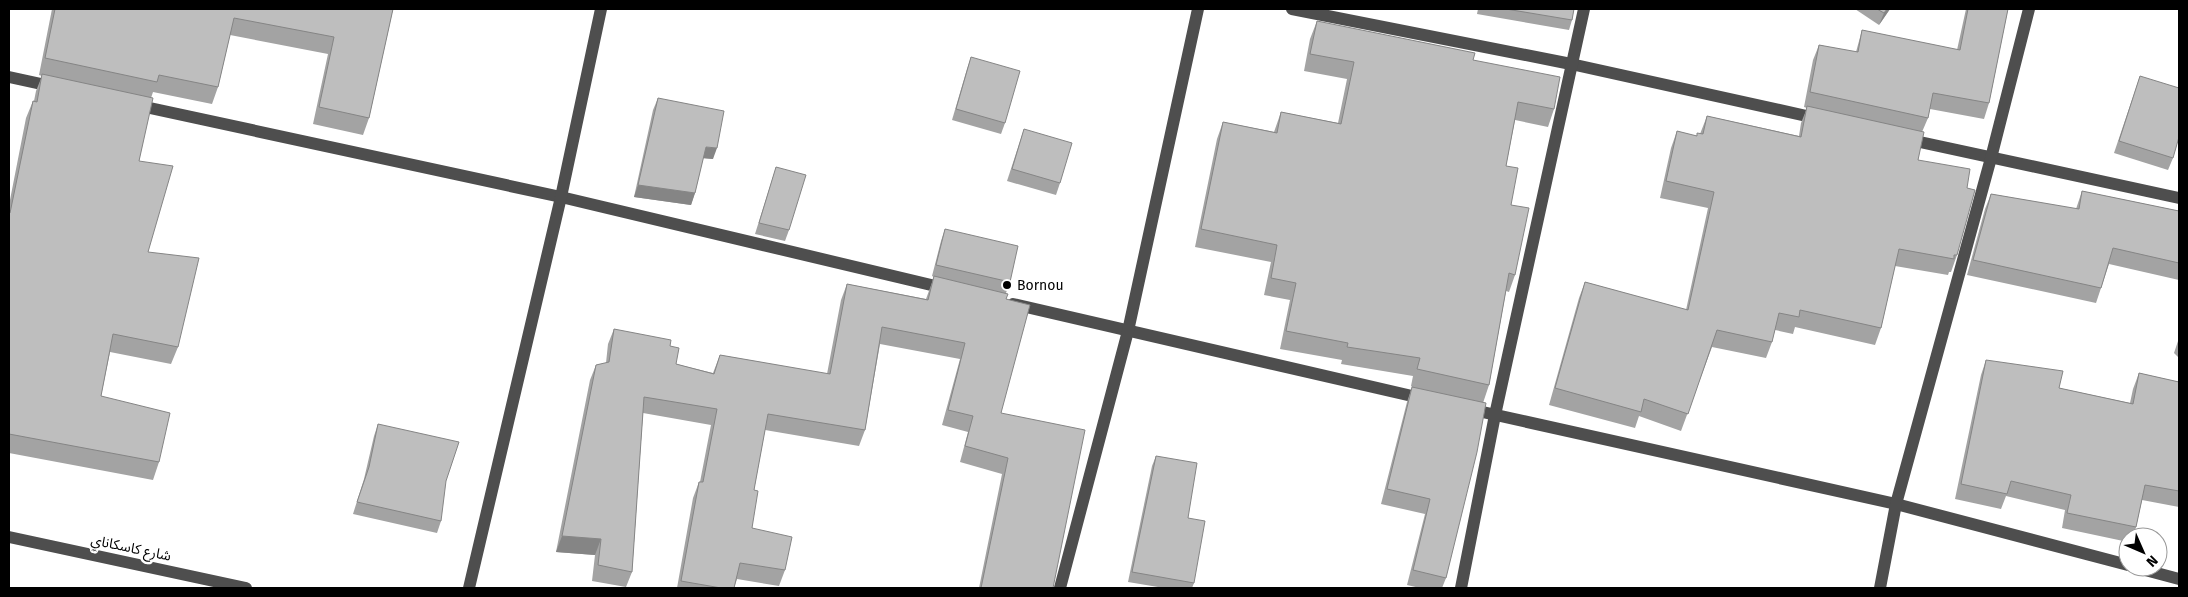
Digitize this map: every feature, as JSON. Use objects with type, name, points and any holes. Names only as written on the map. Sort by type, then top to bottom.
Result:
[{"type":"street","points":[[469,588],[561,198],[601,9]]},
{"type":"street","points":[[1060,588],[1128,332],[1198,9]]},
{"type":"street","points":[[1292,9],[1571,64],[1828,121]]},
{"type":"street","points":[[1461,588],[1495,415],[1584,9]]},
{"type":"street","points":[[1880,588],[1896,504],[1991,158],[2029,9]]},
{"type":"street","points":[[9,77],[67,90]]},
{"type":"street","points":[[125,102],[561,198],[964,293]]},
{"type":"street","points":[[1895,136],[2179,198]]},
{"type":"street","points":[[1003,302],[1437,402]]},
{"type":"street","points":[[1456,406],[1896,504],[2118,563]]},
{"type":"street","name":"شارع كاسكاناي","points":[[9,537],[246,588]]},
{"type":"building","points":[[55,9],[393,9],[369,118],[319,107],[334,37],[234,18],[218,87],[159,75],[157,82],[45,58]]},
{"type":"building","points":[[1506,9],[1574,9],[1572,20]]},
{"type":"building","points":[[1877,9],[1887,9],[1884,13]]},
{"type":"building","points":[[1968,9],[2008,9],[1989,103],[1933,93],[1928,118],[1810,92],[1819,45],[1858,52],[1862,30],[1960,50]]},
{"type":"building","points":[[1317,21],[1475,53],[1473,60],[1560,77],[1554,109],[1518,102],[1506,166],[1518,168],[1511,205],[1529,208],[1515,275],[1509,273],[1489,385],[1417,369],[1420,358],[1347,347],[1348,343],[1286,331],[1296,283],[1271,278],[1277,245],[1201,229],[1223,122],[1277,133],[1281,112],[1341,124],[1354,62],[1310,54]]},
{"type":"building","points":[[971,57],[1020,71],[1005,123],[956,109]]},
{"type":"building","points":[[42,74],[153,98],[139,161],[173,166],[148,252],[199,258],[178,347],[113,334],[101,396],[170,413],[159,462],[9,434],[9,213],[33,101],[37,102]]},
{"type":"building","points":[[2140,76],[2179,88],[2179,137],[2173,158],[2119,141]]},
{"type":"building","points":[[658,98],[724,111],[717,148],[706,147],[695,193],[638,185]]},
{"type":"building","points":[[1807,106],[1924,132],[1918,160],[1970,169],[1967,188],[1975,190],[1957,255],[1954,255],[1954,259],[1899,249],[1881,328],[1800,310],[1799,317],[1779,313],[1772,342],[1717,330],[1688,414],[1644,399],[1641,412],[1555,388],[1585,282],[1688,310],[1714,192],[1666,181],[1677,131],[1697,136],[1697,133],[1703,134],[1707,116],[1801,137]]},
{"type":"building","points":[[1024,129],[1072,143],[1060,183],[1012,169]]},
{"type":"building","points":[[776,167],[806,175],[789,230],[759,223]]},
{"type":"building","points":[[2082,191],[2179,211],[2179,263],[2113,248],[2101,288],[1973,260],[1991,194],[2079,209]]},
{"type":"building","points":[[945,229],[1018,246],[1010,282],[936,265]]},
{"type":"building","points":[[934,276],[1008,294],[1006,299],[1030,305],[1001,413],[1085,430],[1053,588],[981,588],[1008,458],[965,446],[973,416],[948,410],[965,343],[882,327],[865,430],[768,414],[754,490],[758,491],[752,528],[792,537],[785,570],[740,563],[734,588],[721,588],[681,581],[699,482],[703,482],[717,409],[644,397],[632,572],[598,565],[601,539],[562,536],[596,365],[609,362],[614,329],[671,340],[670,346],[679,348],[676,364],[714,374],[720,355],[830,374],[847,284],[928,300]]},
{"type":"building","points":[[1986,360],[2063,371],[2059,388],[2133,404],[2139,373],[2179,382],[2179,491],[2145,485],[2136,527],[2067,513],[2071,495],[2011,481],[2007,494],[1961,484]]},
{"type":"building","points":[[1412,387],[1486,403],[1477,452],[1446,578],[1413,570],[1430,499],[1387,489]]},
{"type":"building","points":[[378,424],[459,442],[446,481],[441,521],[357,502],[369,467]]},
{"type":"building","points":[[1156,456],[1197,463],[1188,518],[1205,521],[1194,583],[1132,572]]},
{"type":"place","name":"Bornou","points":[[1007,285]]}]
